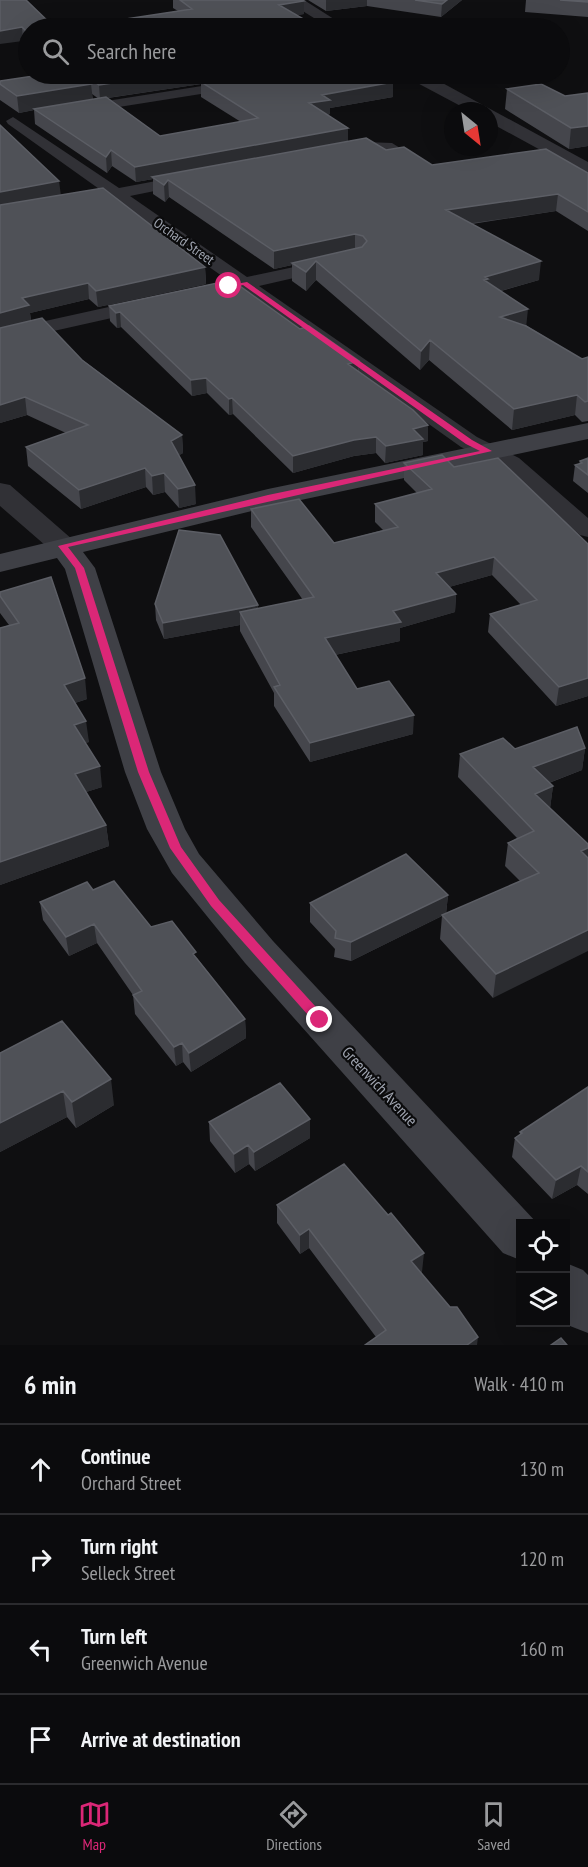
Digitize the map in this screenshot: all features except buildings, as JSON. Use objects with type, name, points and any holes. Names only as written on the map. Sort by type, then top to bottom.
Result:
[{"type":"main road","points":[[0,563],[268,498],[588,431]]},
{"type":"main road","name":"Greenwich Avenue","points":[[63,546],[80,568],[143,772],[166,829],[185,863],[215,903],[516,1234]]},
{"type":"main road","points":[[570,1290],[588,1310]]},
{"type":"street","points":[[293,0],[323,18]]},
{"type":"street","points":[[69,111],[239,84]]},
{"type":"street","points":[[433,84],[466,102]]},
{"type":"street","points":[[6,122],[35,117]]},
{"type":"street","points":[[498,119],[588,170]]},
{"type":"street","name":"Orchard Street","points":[[6,122],[117,193],[469,442],[511,463],[588,530]]},
{"type":"street","points":[[333,153],[364,147],[392,148]]},
{"type":"street","points":[[94,198],[208,176]]},
{"type":"street","points":[[218,289],[344,261]]},
{"type":"street","points":[[0,337],[162,301]]},
{"type":"street","points":[[0,490],[63,546]]},
{"type":"route","points":[[229,286],[245,283],[469,442],[488,451],[268,498],[63,546],[80,568],[143,772],[176,848],[200,885],[215,903],[320,1020]]}]
